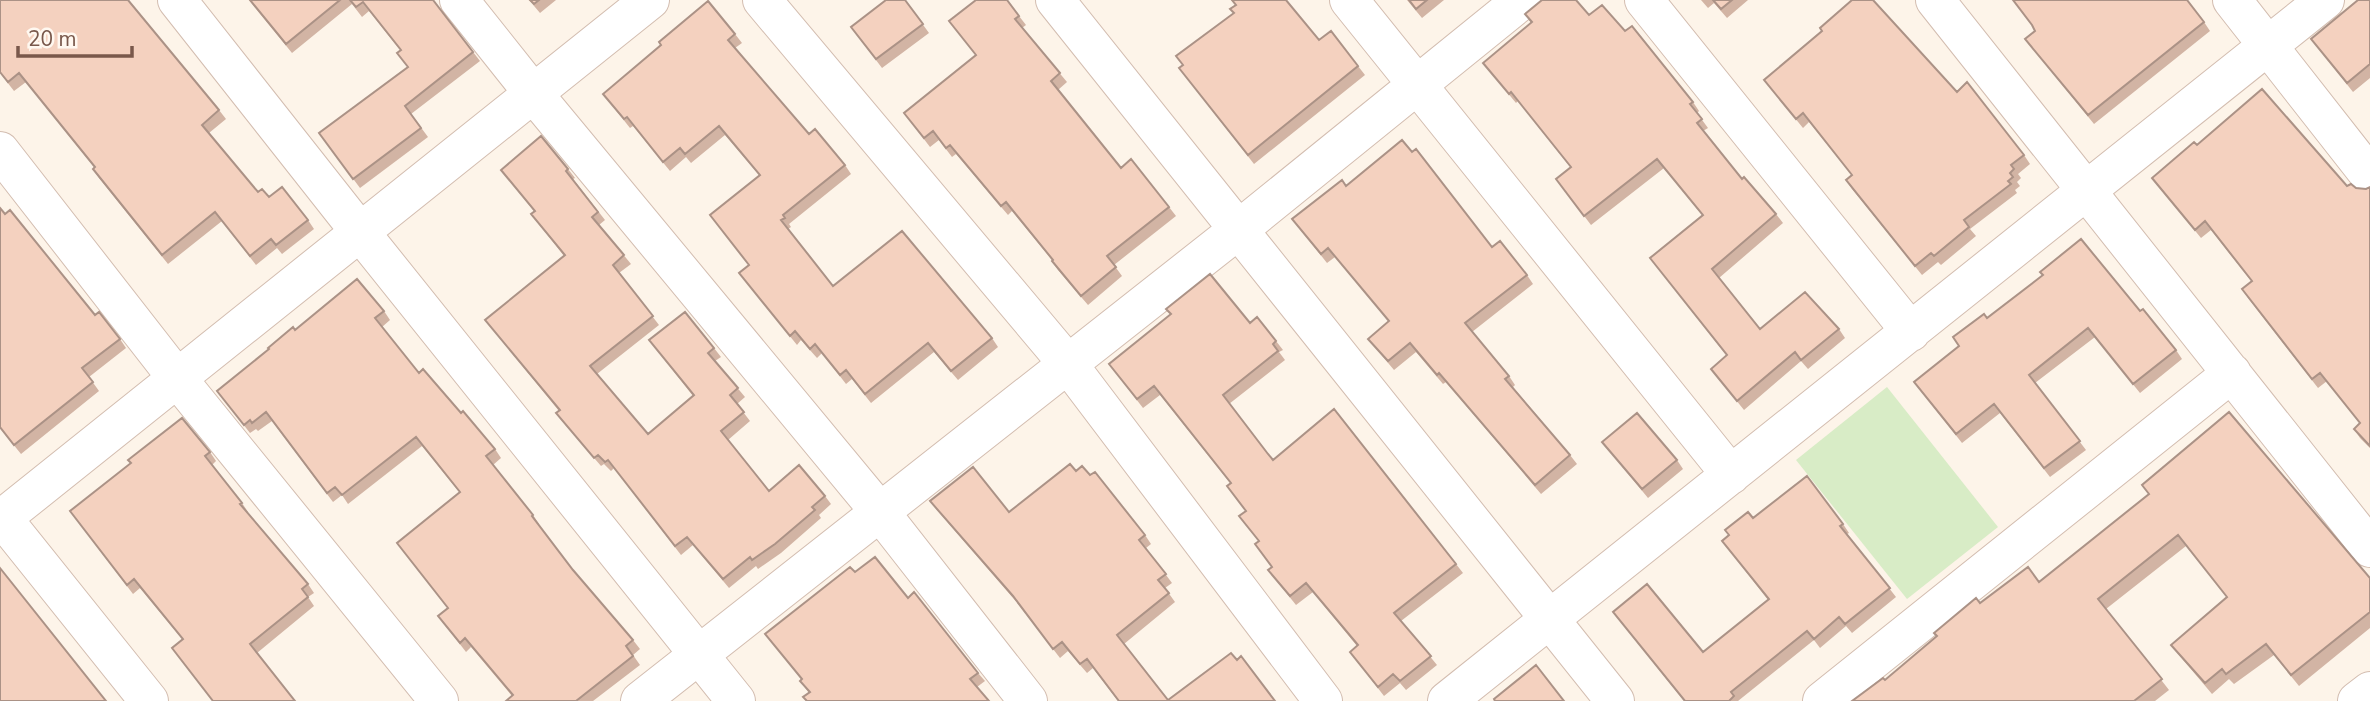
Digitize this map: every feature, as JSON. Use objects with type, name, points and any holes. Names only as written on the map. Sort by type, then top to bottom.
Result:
[{"type":"street","points":[[177,0],[736,701]]},
{"type":"street","points":[[459,0],[880,512],[1028,701]]},
{"type":"street","points":[[149,701],[1,518],[650,0]]},
{"type":"street","points":[[762,0],[1068,364],[1323,701]]},
{"type":"street","points":[[1055,0],[1615,701]]},
{"type":"street","points":[[1349,0],[1731,475]]},
{"type":"street","points":[[640,701],[1238,230],[1522,0]]},
{"type":"street","points":[[1644,0],[1911,332]]},
{"type":"street","points":[[1935,0],[2370,548]]},
{"type":"street","points":[[2232,0],[2370,176]]},
{"type":"street","points":[[1447,701],[2325,0]]},
{"type":"street","points":[[0,151],[177,378],[439,701]]},
{"type":"street","points":[[1822,701],[2232,373]]},
{"type":"street","points":[[2357,701],[2370,691]]},
{"type":"green space","points":[[1887,387],[1998,527],[1907,599],[1796,460]]},
{"type":"building","points":[[0,0],[128,0],[219,110],[202,125],[258,192],[262,189],[269,197],[282,187],[308,220],[276,245],[271,239],[250,256],[215,212],[162,255],[19,73],[8,82],[0,72]]},
{"type":"building","points":[[250,0],[340,0],[286,44]]},
{"type":"building","points":[[350,0],[433,0],[473,52],[405,106],[421,128],[353,179],[319,133],[408,67],[397,53],[401,50],[363,2],[356,7]]},
{"type":"building","points":[[886,0],[905,0],[923,24],[876,59],[851,27]]},
{"type":"building","points":[[976,0],[1007,0],[1019,16],[1015,19],[1060,73],[1051,81],[1121,168],[1131,159],[1169,207],[1107,256],[1116,267],[1081,296],[1006,202],[1001,206],[950,145],[946,148],[933,131],[924,138],[904,113],[976,55],[949,21]]},
{"type":"building","points":[[1232,0],[1286,0],[1319,40],[1331,31],[1358,66],[1248,155],[1179,68],[1183,65],[1176,56],[1234,13],[1230,9],[1236,5]]},
{"type":"building","points":[[1409,0],[1427,0],[1416,9]]},
{"type":"building","points":[[1542,0],[1576,0],[1589,15],[1602,5],[1625,31],[1632,26],[1693,102],[1690,104],[1702,119],[1697,123],[1742,179],[1744,177],[1776,214],[1712,269],[1760,329],[1805,292],[1839,329],[1801,360],[1795,352],[1737,401],[1711,369],[1727,355],[1650,258],[1703,215],[1657,159],[1584,216],[1556,179],[1571,167],[1511,92],[1509,94],[1483,63],[1532,22],[1525,14]]},
{"type":"building","points":[[1713,0],[1732,0],[1721,9]]},
{"type":"building","points":[[1852,0],[1873,0],[1957,92],[1967,82],[2024,155],[2011,165],[2014,169],[2010,173],[2013,177],[2008,181],[2011,184],[1964,220],[1969,227],[1934,256],[1931,253],[1915,266],[1846,180],[1852,175],[1803,113],[1796,119],[1764,80],[1822,31],[1820,28]]},
{"type":"building","points":[[2013,0],[2187,0],[2204,22],[2088,115],[2025,39],[2035,31]]},
{"type":"building","points":[[2358,0],[2370,0],[2370,64],[2347,83],[2311,39]]},
{"type":"building","points":[[708,1],[735,34],[728,40],[809,134],[815,129],[845,165],[783,215],[785,218],[781,220],[833,286],[902,231],[992,338],[951,371],[928,343],[865,394],[846,370],[840,375],[815,344],[810,349],[795,331],[790,336],[739,273],[749,265],[710,215],[760,175],[719,126],[685,154],[680,148],[663,162],[627,117],[624,119],[603,94]]},
{"type":"building","points":[[2262,89],[2347,186],[2351,184],[2356,188],[2366,189],[2370,187],[2370,446],[2354,429],[2360,423],[2320,373],[2312,379],[2242,289],[2252,281],[2205,221],[2195,230],[2152,178],[2194,142],[2197,145]]},
{"type":"building","points":[[541,136],[598,212],[592,217],[624,255],[613,265],[653,316],[590,366],[648,434],[694,395],[649,340],[685,312],[714,348],[708,353],[738,388],[730,395],[744,412],[721,431],[769,491],[799,465],[825,496],[812,507],[815,510],[775,544],[752,560],[750,557],[723,579],[687,537],[675,546],[608,460],[605,462],[598,455],[594,458],[556,413],[560,410],[485,320],[565,255],[531,214],[535,211],[501,170]]},
{"type":"building","points":[[1402,140],[1412,152],[1416,149],[1492,247],[1500,241],[1527,275],[1465,323],[1509,376],[1505,379],[1570,455],[1535,485],[1410,343],[1388,361],[1368,339],[1389,321],[1328,248],[1321,254],[1292,219],[1342,180],[1346,186]]},
{"type":"building","points":[[0,208],[5,214],[10,210],[95,315],[99,312],[120,339],[82,368],[93,382],[14,445],[0,427]]},
{"type":"building","points":[[2081,239],[2176,350],[2133,384],[2088,328],[2029,375],[2080,441],[2044,468],[1994,404],[1956,434],[1914,382],[1959,346],[1953,337],[1984,314],[1987,318],[2043,275],[2040,272]]},
{"type":"building","points":[[1210,274],[1250,323],[1257,317],[1276,341],[1273,344],[1278,351],[1223,395],[1273,460],[1334,409],[1456,564],[1394,613],[1431,656],[1400,681],[1393,674],[1378,687],[1350,652],[1358,645],[1306,583],[1290,596],[1268,570],[1272,567],[1255,544],[1259,541],[1239,516],[1246,511],[1227,486],[1231,483],[1154,386],[1137,399],[1109,364],[1171,314],[1166,309]]},
{"type":"building","points":[[357,279],[384,311],[375,318],[419,373],[423,369],[495,449],[486,456],[573,570],[633,640],[626,646],[633,656],[576,701],[506,701],[513,695],[465,638],[460,643],[438,616],[448,608],[397,543],[460,492],[416,437],[342,495],[335,487],[327,493],[266,412],[252,423],[250,420],[244,425],[217,391],[293,327],[295,330]]},
{"type":"building","points":[[2229,412],[2370,578],[2370,612],[2291,675],[2266,644],[2226,674],[2222,669],[2205,683],[2171,645],[2227,597],[2178,535],[2098,599],[2162,679],[2134,701],[1852,701],[1883,678],[1885,680],[1937,636],[1934,633],[1976,598],[1980,603],[2028,567],[2039,582],[2149,494],[2142,485]]},
{"type":"building","points":[[1637,413],[1677,460],[1642,489],[1602,442]]},
{"type":"building","points":[[182,418],[210,452],[205,456],[242,503],[240,504],[308,584],[302,589],[308,597],[250,644],[295,701],[213,701],[172,648],[183,639],[134,579],[127,585],[70,511],[131,463],[128,460]]},
{"type":"building","points":[[1070,464],[1076,471],[1082,466],[1090,475],[1095,472],[1145,535],[1139,540],[1166,574],[1158,580],[1169,593],[1117,635],[1168,700],[1231,653],[1237,660],[1241,656],[1275,701],[1119,701],[1087,659],[1080,664],[1062,642],[1053,649],[1013,596],[930,501],[973,467],[1009,512]]},
{"type":"building","points":[[1807,476],[1843,524],[1840,526],[1890,588],[1845,624],[1839,617],[1814,639],[1807,631],[1731,692],[1734,696],[1729,701],[1685,701],[1613,612],[1647,584],[1703,652],[1769,599],[1722,541],[1729,535],[1725,530],[1748,512],[1753,518]]},
{"type":"building","points":[[875,557],[908,598],[914,592],[978,673],[970,679],[989,701],[807,701],[803,697],[810,692],[765,634],[850,567],[855,572]]},
{"type":"building","points":[[0,568],[106,701],[0,701]]},
{"type":"building","points":[[1536,665],[1564,701],[1495,701],[1494,699]]}]
